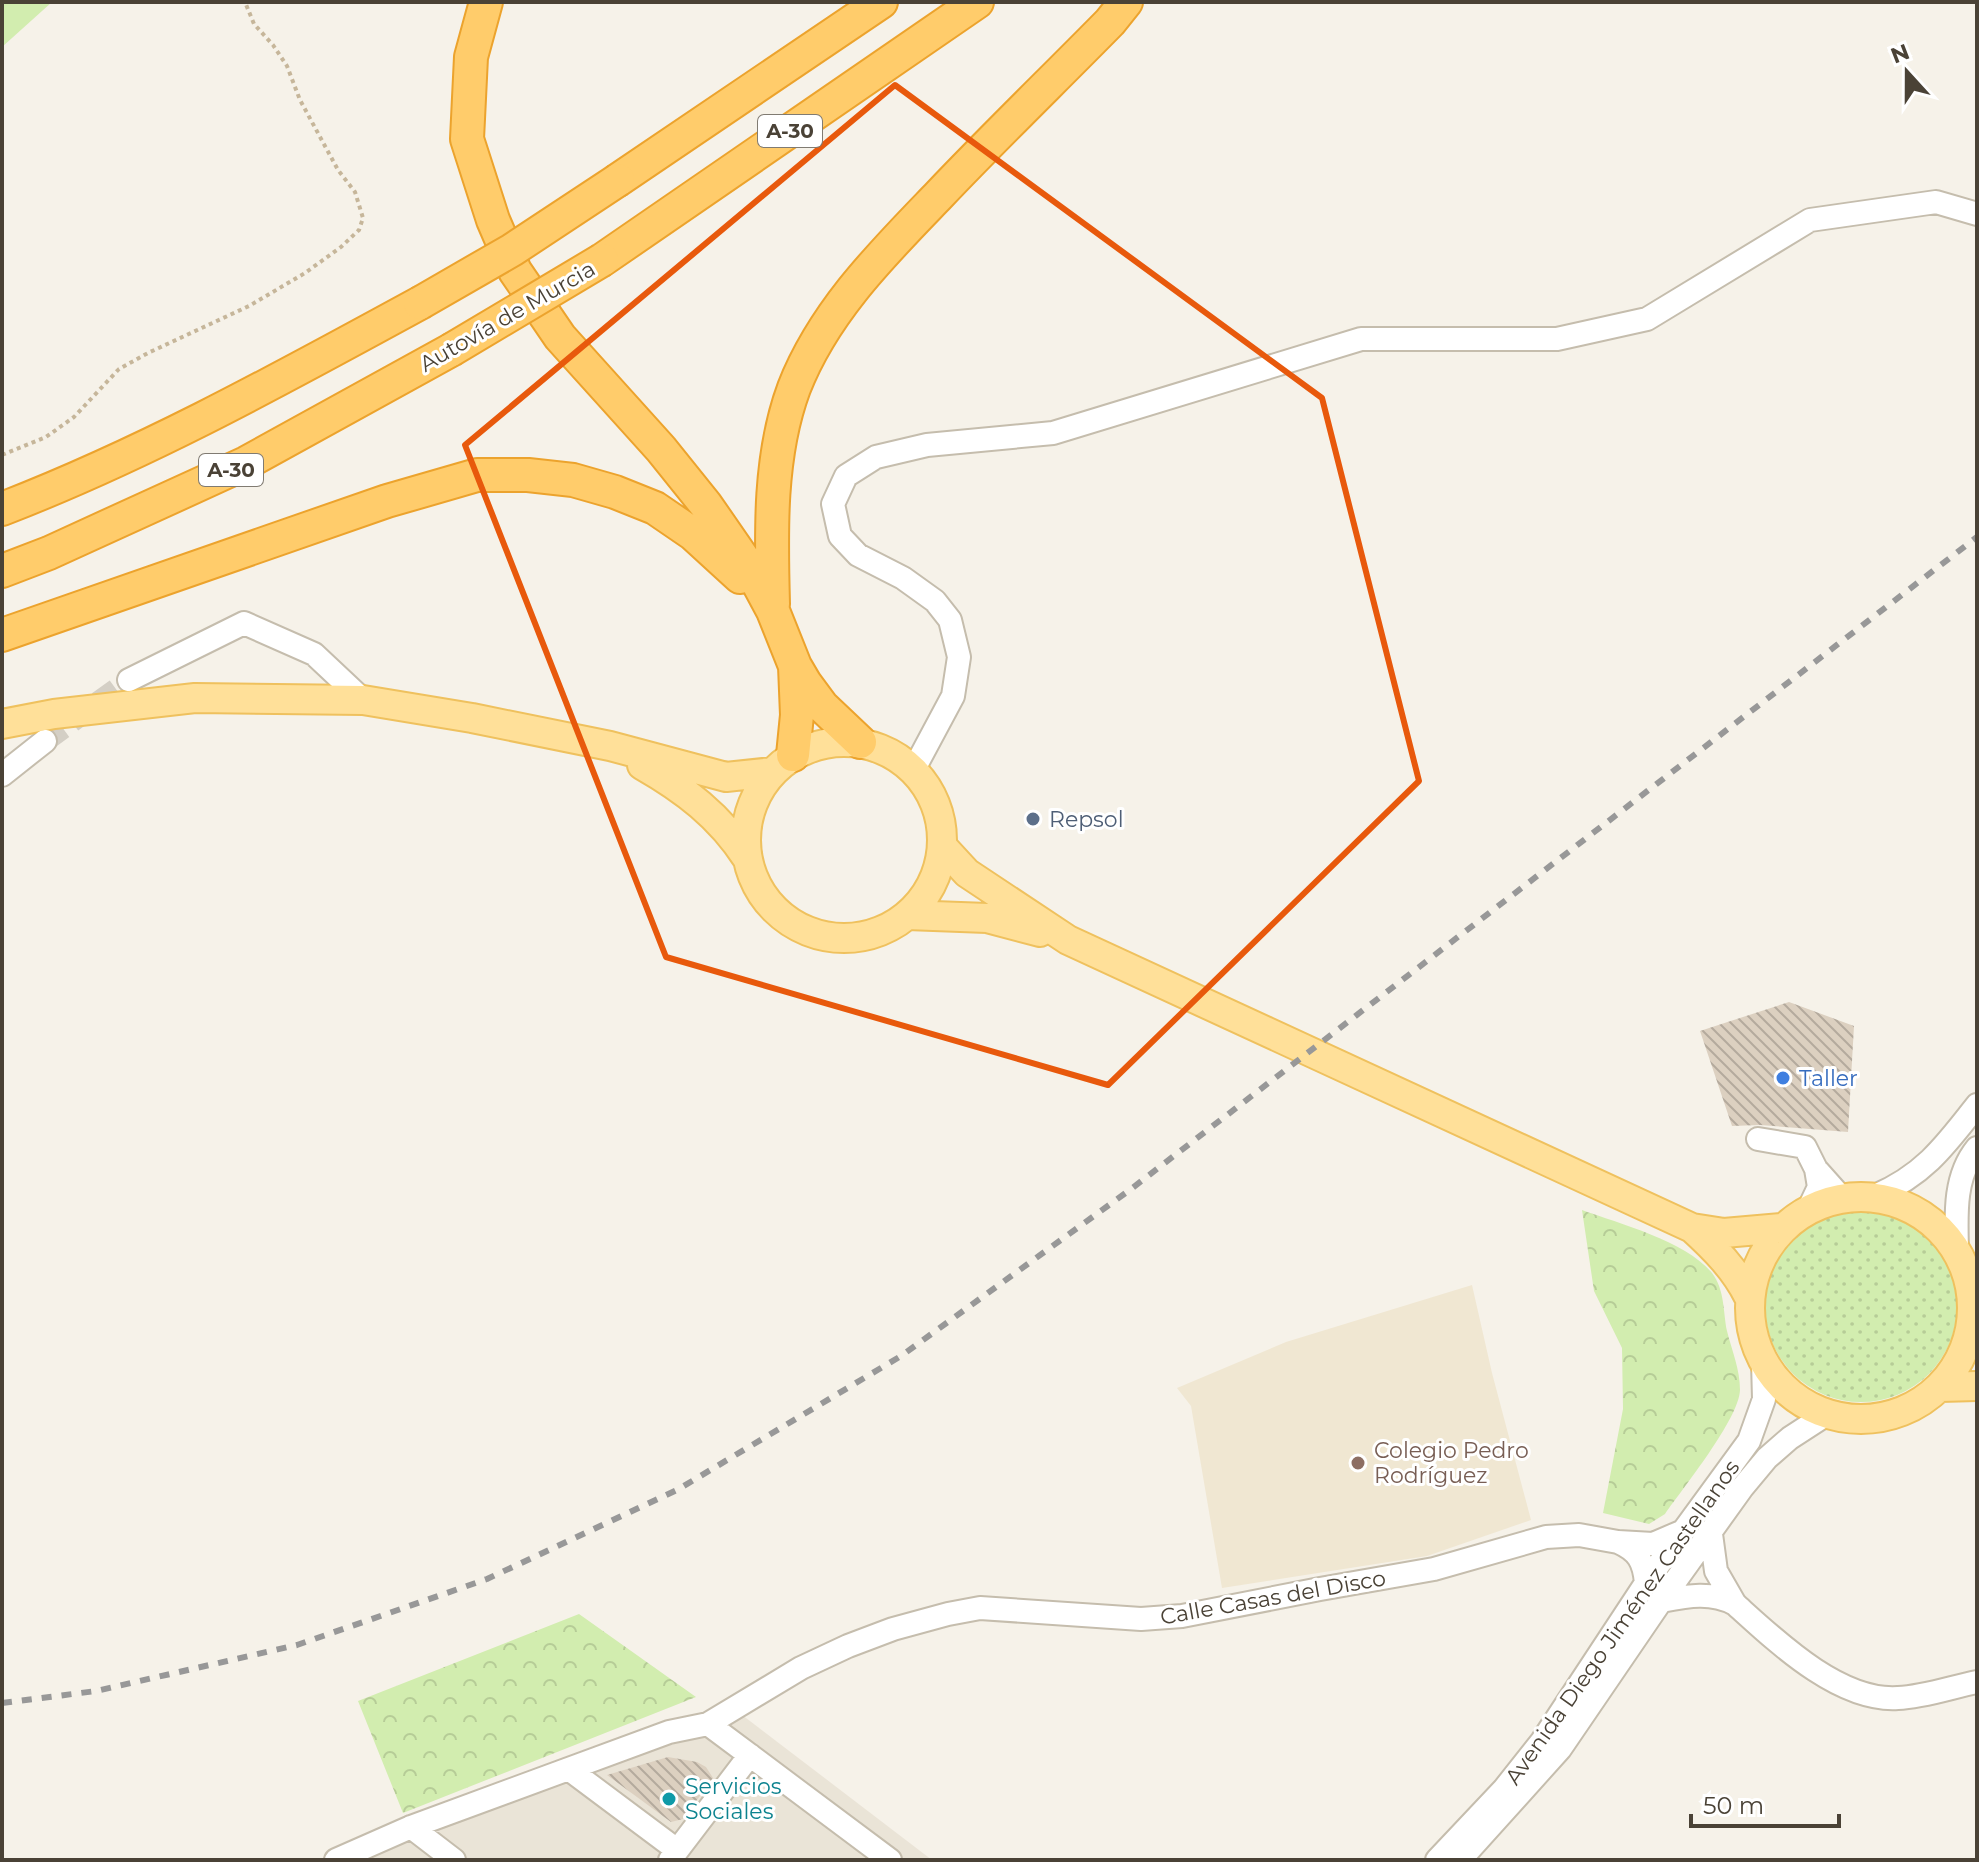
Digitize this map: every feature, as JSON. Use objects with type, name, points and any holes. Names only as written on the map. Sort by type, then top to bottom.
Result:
[{"type":"highway","points":[[486,2],[471,57],[467,139],[493,220],[515,271],[560,337],[661,449],[706,505],[751,570],[773,611],[795,666],[822,706],[860,742]]},
{"type":"highway","points":[[618,180],[851,2]]},
{"type":"highway","name":"A-30","points":[[2,509],[58,487],[250,395],[512,250],[881,2]]},
{"type":"highway","name":"Autovía de Murcia","points":[[2,571],[49,553],[246,463],[451,350],[602,260],[977,2]]},
{"type":"highway","points":[[773,611],[771,537],[781,437],[794,388],[833,314],[885,251],[1110,22],[1126,2]]},
{"type":"highway","points":[[2,635],[387,501],[477,475],[528,475],[573,480],[655,508],[719,556],[773,611]]},
{"type":"highway","points":[[783,764],[797,715],[795,666]]},
{"type":"main road","points":[[2,724],[54,714],[195,698],[363,700],[610,746],[726,777],[783,764],[814,746],[860,742],[889,752],[914,769],[931,792],[941,819],[943,847],[937,873],[925,896],[907,915],[882,930],[854,938],[825,936],[797,926],[774,909],[757,885],[747,858],[731,833],[708,810],[673,783],[610,746]]},
{"type":"main road","points":[[747,858],[746,827],[755,797],[783,764]]},
{"type":"main road","points":[[943,847],[967,873],[1068,940],[1692,1228],[1724,1233],[1782,1228]]},
{"type":"main road","points":[[907,915],[987,918],[1068,940]]},
{"type":"main road","points":[[1875,1196],[1917,1211],[1935,1224],[1957,1249],[1970,1280],[1975,1320],[1963,1355],[1940,1387],[1916,1405],[1887,1416],[1857,1419],[1827,1414],[1790,1395],[1763,1362],[1751,1331],[1749,1297],[1760,1260],[1782,1228],[1809,1208],[1841,1197],[1875,1196]]},
{"type":"main road","points":[[1692,1228],[1720,1253],[1749,1297]]},
{"type":"main road","points":[[1940,1387],[1977,1386]]},
{"type":"street","points":[[914,769],[953,696],[959,657],[950,620],[935,601],[903,578],[858,555],[840,536],[833,504],[846,476],[876,457],[927,445],[1053,433],[1361,339],[1557,339],[1647,319],[1810,220],[1936,202],[1977,214]]},
{"type":"street","points":[[129,680],[244,623],[314,654],[363,700]]},
{"type":"street","points":[[2,775],[45,741]]},
{"type":"street","points":[[1875,1196],[1902,1184],[1921,1169],[1947,1144],[1977,1105]]},
{"type":"street","points":[[1758,1139],[1805,1147],[1816,1169],[1841,1197]]},
{"type":"street","points":[[1957,1249],[1955,1204],[1969,1158],[1977,1148]]},
{"type":"street","points":[[1809,1208],[1819,1187],[1816,1169]]},
{"type":"street","name":"Avenida Diego Jiménez Castellanos","points":[[1437,1860],[1504,1789],[1542,1741],[1646,1583],[1749,1441],[1764,1399],[1763,1362]]},
{"type":"street","name":"Avenida Diego Jiménez Castellanos","points":[[1460,1860],[1560,1749],[1742,1488],[1767,1458],[1790,1438],[1827,1414]]},
{"type":"street","name":"Calle Casas del Disco","points":[[336,1860],[411,1827],[669,1732],[708,1724],[801,1668],[848,1646],[893,1629],[948,1614],[980,1608],[1141,1619],[1182,1616],[1434,1569],[1546,1537],[1579,1535],[1653,1544],[1682,1531]]},
{"type":"street","points":[[1711,1534],[1716,1571],[1735,1604]]},
{"type":"street","points":[[1618,1542],[1632,1548],[1640,1557],[1646,1583]]},
{"type":"street","points":[[1661,1601],[1704,1595],[1723,1597],[1808,1667],[1873,1696],[1897,1699],[1977,1682]]},
{"type":"street","points":[[708,1724],[750,1755],[865,1853],[890,1860]]},
{"type":"street","points":[[570,1770],[673,1855],[750,1755]]},
{"type":"street","points":[[411,1827],[454,1860]]},
{"type":"path","points":[[2,455],[46,437],[65,424],[99,393],[119,369],[249,306],[305,273],[359,230],[363,218],[355,192],[338,170],[300,100],[287,66],[254,24],[245,2]]},
{"type":"highlighted area","points":[[895,85],[1322,398],[1419,781],[1108,1085],[666,957],[465,445]]},
{"type":"shaded area","name":"Colegio Pedro Rodríguez","points":[[1472,1285],[1531,1520],[1427,1556],[1222,1588],[1191,1406],[1177,1388],[1286,1342]]},
{"type":"shaded area","points":[[729,1705],[932,1860],[335,1860]]},
{"type":"green space","points":[[2,2],[52,2],[2,47]]},
{"type":"green space","points":[[1582,1210],[1669,1243],[1701,1262],[1712,1273],[1721,1294],[1737,1367],[1740,1390],[1730,1418],[1665,1514],[1649,1524],[1603,1513],[1623,1409],[1622,1348],[1594,1291]]},
{"type":"green space","points":[[1861,1210],[1898,1217],[1929,1238],[1950,1269],[1957,1306],[1950,1343],[1929,1374],[1898,1395],[1861,1402],[1824,1395],[1793,1374],[1772,1343],[1765,1306],[1772,1269],[1793,1238],[1824,1217]]},
{"type":"green space","points":[[579,1614],[696,1697],[403,1813],[358,1701]]},
{"type":"building","name":"Taller","points":[[1789,1002],[1854,1026],[1848,1132],[1760,1125],[1732,1126],[1700,1031]]},
{"type":"building","name":"Servicios Sociales","points":[[668,1757],[697,1762],[706,1767],[713,1778],[683,1819],[671,1822],[607,1775]]},
{"type":"tunnel","points":[[45,741],[129,680]]},
{"type":"railway","points":[[2,1703],[96,1691],[297,1645],[487,1579],[677,1490],[901,1356],[1131,1189],[1977,537]]},
{"type":"place","name":"Repsol","points":[[1033,819]]},
{"type":"place","name":"Taller","points":[[1783,1078]]},
{"type":"place","name":"Colegio Pedro Rodríguez","points":[[1358,1463]]},
{"type":"place","name":"Servicios Sociales","points":[[669,1799]]}]
